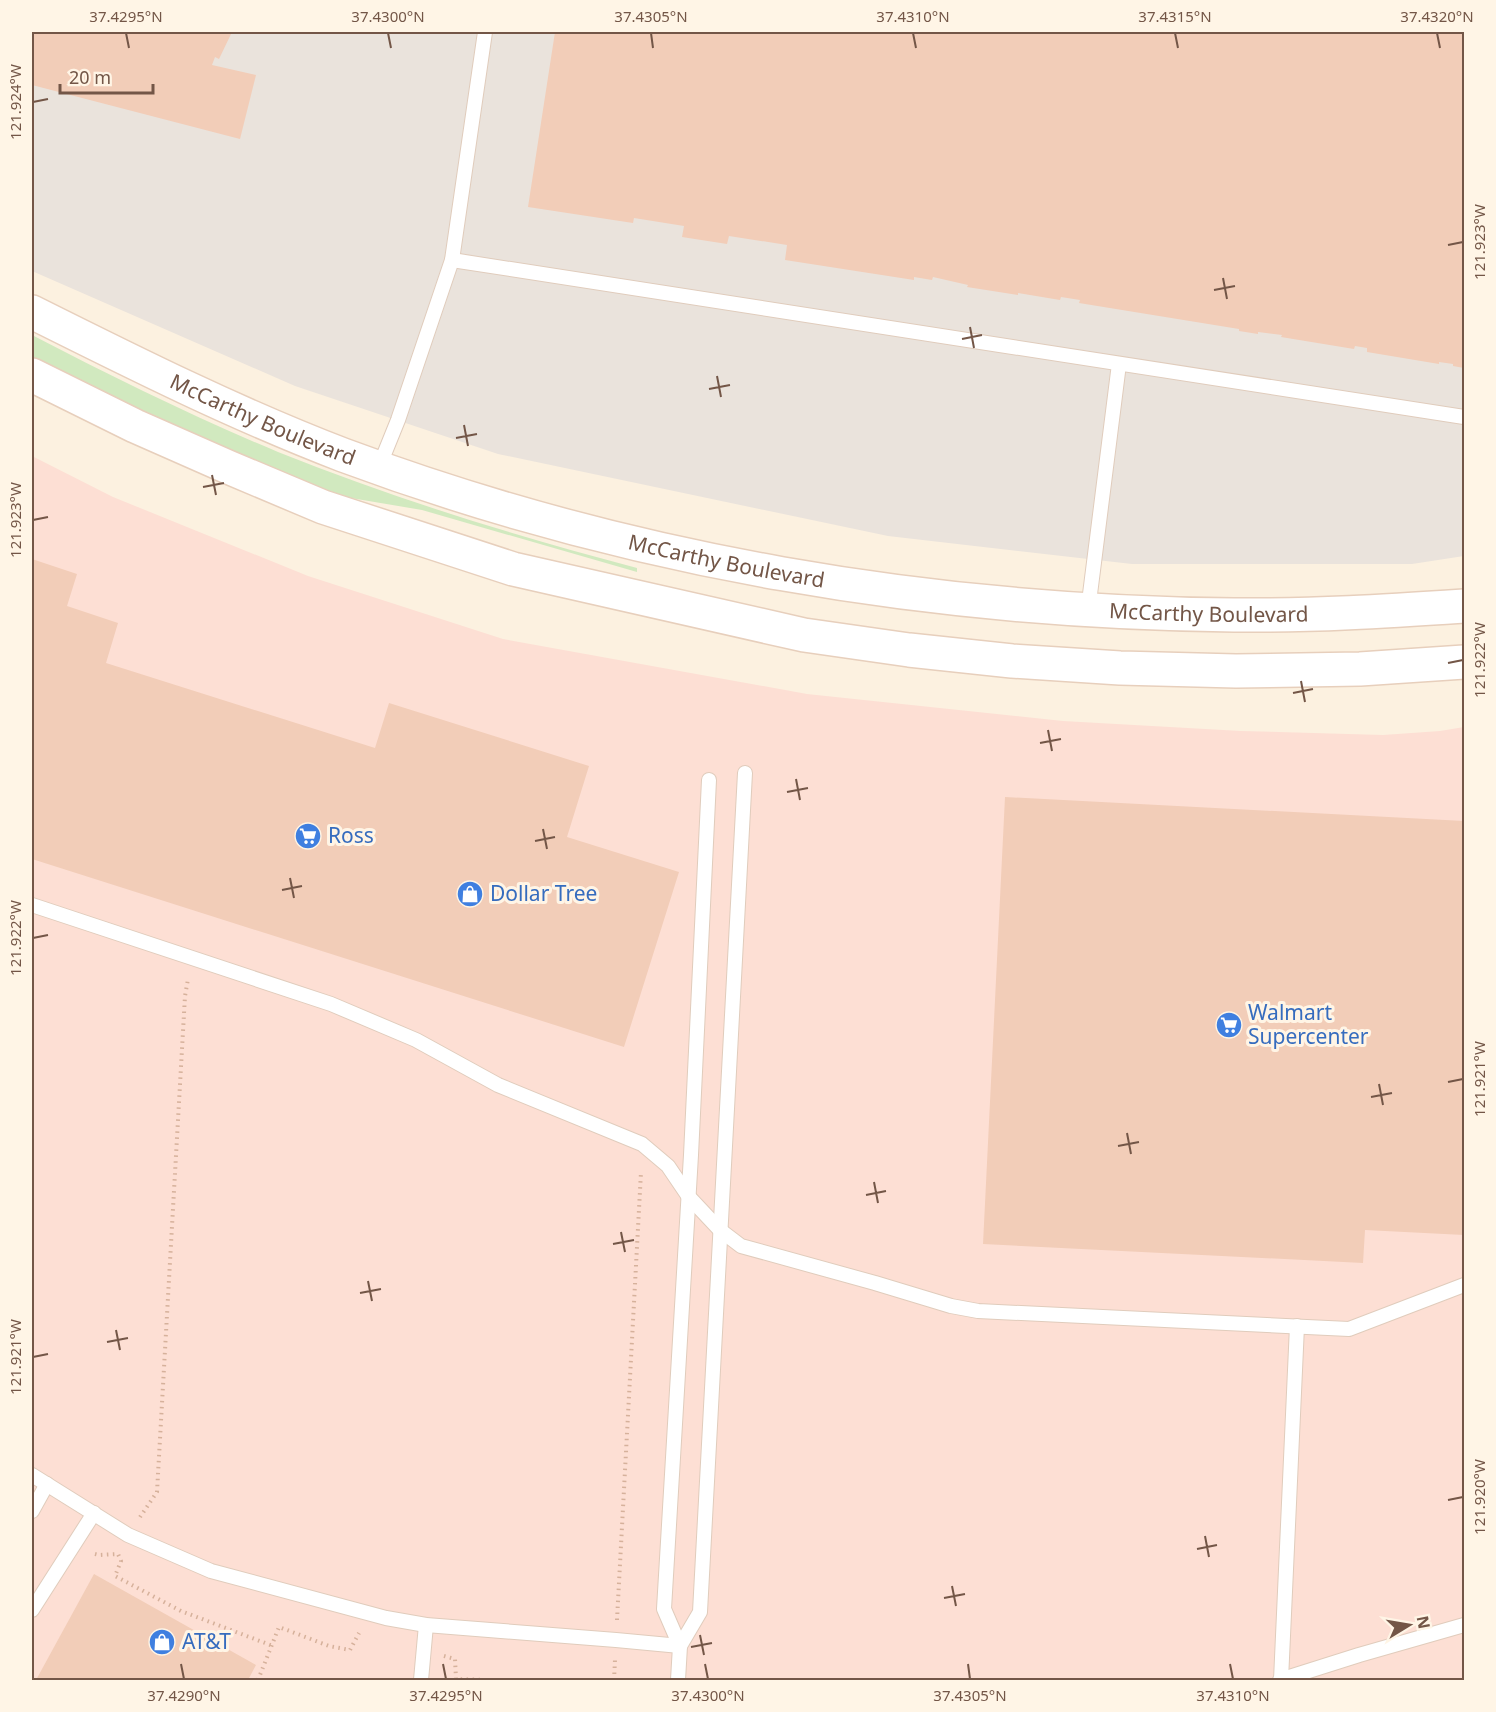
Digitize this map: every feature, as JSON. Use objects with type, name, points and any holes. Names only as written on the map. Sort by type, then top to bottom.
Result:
[{"type":"main road","name":"McCarthy Boulevard","points":[[32,312],[159,375],[343,454],[528,515],[618,540],[711,561],[812,580],[915,594],[1088,610],[1236,615],[1357,613],[1464,606]]},
{"type":"main road","points":[[32,375],[238,472],[334,510],[513,569],[804,635],[909,650],[1120,669],[1236,671],[1360,669],[1464,662]]},
{"type":"lane","points":[[379,467],[398,420],[452,260],[485,32]]},
{"type":"lane","points":[[452,260],[1464,417]]},
{"type":"lane","points":[[1088,610],[1119,364]]},
{"type":"lane","points":[[680,1646],[700,1612],[745,773]]},
{"type":"lane","points":[[678,1680],[680,1646],[664,1609],[689,1197],[709,780]]},
{"type":"lane","points":[[32,906],[331,1004],[416,1040],[498,1085],[642,1144],[668,1166],[689,1197],[720,1230],[741,1246],[951,1306],[978,1311],[1349,1329],[1464,1286]]},
{"type":"lane","points":[[1298,1326],[1280,1680],[1464,1625]]},
{"type":"lane","points":[[32,1475],[128,1535],[211,1571],[386,1618],[426,1625],[680,1646]]},
{"type":"lane","points":[[32,1511],[46,1484]]},
{"type":"lane","points":[[32,1610],[94,1514]]},
{"type":"lane","points":[[421,1680],[426,1625]]},
{"type":"path","points":[[128,1535],[157,1492],[185,996],[191,957]]},
{"type":"path","points":[[614,1680],[642,1144]]},
{"type":"path","points":[[74,1544],[99,1555],[118,1554],[121,1561],[115,1576],[181,1611],[273,1646]]},
{"type":"path","points":[[258,1680],[279,1627],[329,1646],[350,1650],[360,1632]]},
{"type":"path","points":[[424,1650],[455,1659],[456,1679],[487,1680]]},
{"type":"shaded area","points":[[32,32],[1464,32],[1464,556],[1412,564],[1132,564],[888,536],[498,454],[295,386],[32,271]]},
{"type":"shaded area","points":[[32,456],[113,497],[308,576],[503,639],[807,694],[1063,721],[1241,731],[1383,735],[1464,727],[1464,1680],[32,1680]]},
{"type":"green space","points":[[32,335],[154,396],[278,452],[411,501],[501,530],[637,568],[637,572],[422,510],[339,496],[235,456],[32,360]]},
{"type":"building","points":[[32,32],[232,32],[219,59],[215,57],[212,65],[256,75],[240,139],[32,85]]},
{"type":"building","points":[[555,32],[1464,32],[1464,368],[1453,366],[1453,364],[1439,362],[1439,364],[1367,352],[1367,348],[1355,346],[1354,349],[1281,337],[1282,335],[1258,332],[1258,334],[1079,303],[1080,300],[1061,297],[1060,300],[1018,293],[1018,295],[967,287],[968,285],[933,277],[932,280],[914,277],[914,280],[785,260],[787,245],[729,236],[727,244],[682,237],[684,226],[634,218],[633,223],[528,207]]},
{"type":"building","points":[[32,559],[77,574],[67,606],[118,623],[106,663],[375,748],[389,703],[589,766],[567,837],[679,872],[624,1047],[32,859]]},
{"type":"building","name":"Walmart Supercenter","points":[[1005,797],[1464,821],[1464,1235],[1365,1230],[1363,1263],[983,1244]]},
{"type":"building","points":[[94,1574],[256,1665],[248,1680],[36,1680]]},
{"type":"place","name":"Ross","points":[[308,836]]},
{"type":"place","name":"Dollar Tree","points":[[470,894]]},
{"type":"place","name":"Walmart Supercenter","points":[[1229,1025]]},
{"type":"place","name":"AT&T","points":[[162,1642]]}]
